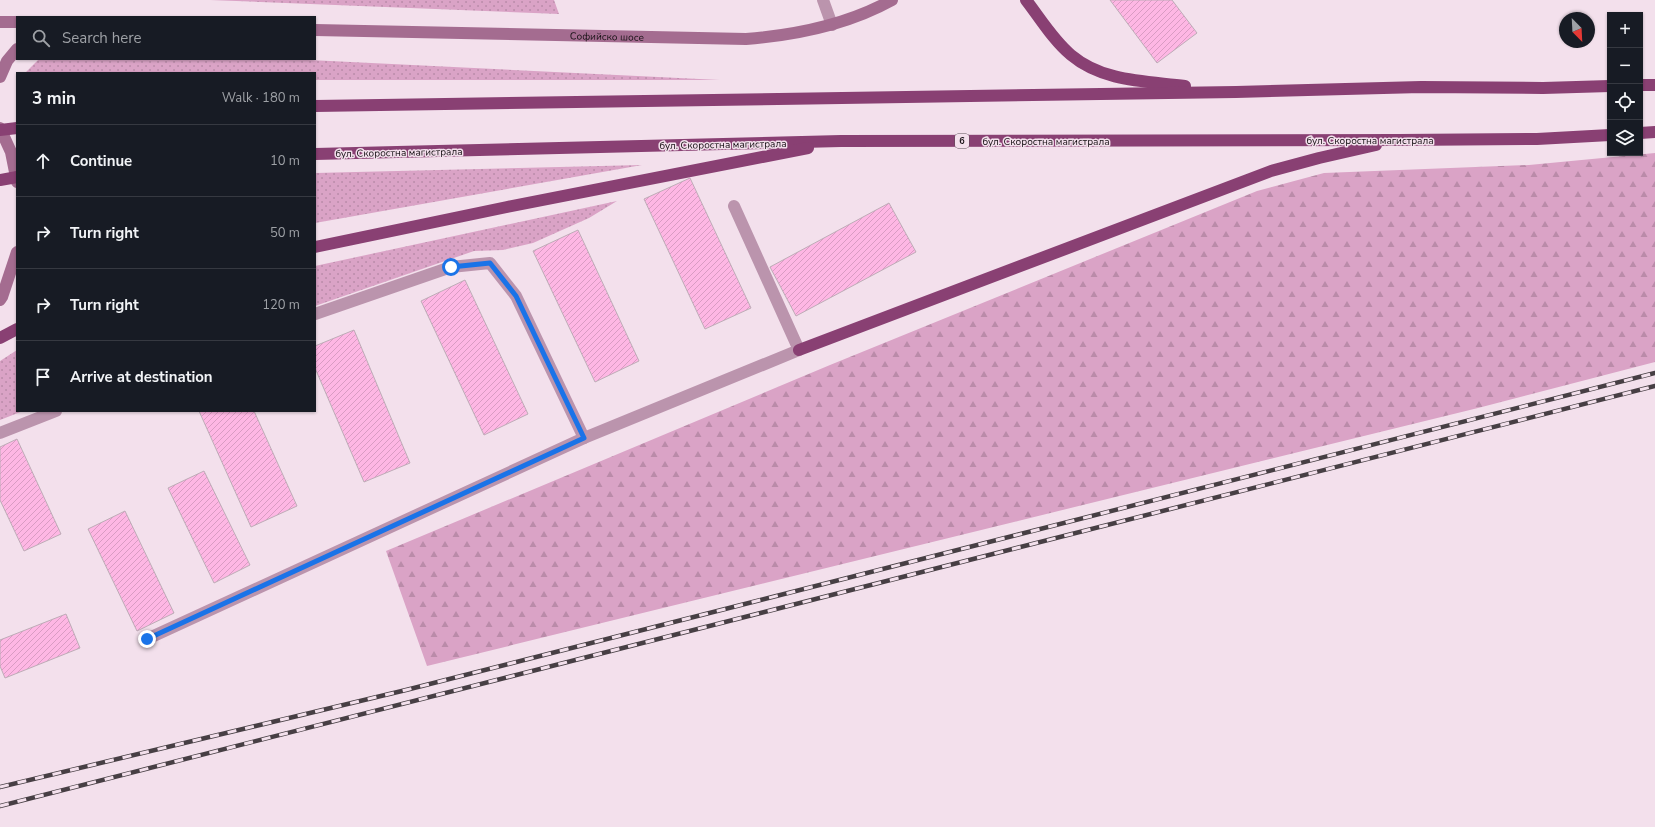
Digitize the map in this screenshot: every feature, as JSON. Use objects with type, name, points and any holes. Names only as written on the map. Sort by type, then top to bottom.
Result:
[{"type":"highway","points":[[1026,0],[1056,39],[1083,65],[1117,78],[1236,92]]},
{"type":"highway","points":[[1643,85],[1655,85]]},
{"type":"highway","points":[[316,106],[1236,92],[1421,87],[1543,88],[1607,86]]},
{"type":"highway","points":[[0,129],[16,128]]},
{"type":"highway","points":[[1643,133],[1655,132]]},
{"type":"highway","name":"бул. Скоростна магистрала","points":[[316,154],[842,141],[1537,139],[1607,135]]},
{"type":"highway","points":[[799,350],[1272,171],[1319,158],[1399,140]]},
{"type":"highway","points":[[316,247],[842,141]]},
{"type":"highway","points":[[0,180],[16,177]]},
{"type":"highway","points":[[0,338],[16,330]]},
{"type":"main road","name":"Софийско шосе","points":[[316,30],[746,39],[803,33],[832,25],[892,0]]},
{"type":"main road","points":[[0,22],[16,22]]},
{"type":"main road","points":[[0,76],[7,61],[16,50]]},
{"type":"main road","points":[[0,129],[11,152],[16,177]]},
{"type":"main road","points":[[0,300],[16,255]]},
{"type":"street","points":[[823,0],[832,25]]},
{"type":"street","points":[[147,639],[584,438],[799,350],[734,206]]},
{"type":"street","points":[[316,314],[451,267],[490,263],[516,296],[584,438]]},
{"type":"street","points":[[0,433],[53,412]]},
{"type":"green space","points":[[210,0],[554,0],[559,14]]},
{"type":"green space","points":[[38,60],[310,60],[720,80],[316,80],[316,72],[26,72]]},
{"type":"green space","points":[[1655,153],[1655,362],[1478,408],[427,666],[386,551],[830,365],[1257,191],[1324,173],[1529,165],[1624,156],[1643,156],[1643,154]]},
{"type":"green space","points":[[642,165],[316,223],[316,173]]},
{"type":"green space","points":[[617,201],[589,218],[533,243],[503,250],[474,251],[316,306],[316,266]]},
{"type":"green space","points":[[16,351],[16,412],[20,412],[0,420],[0,361]]},
{"type":"building","points":[[1110,0],[1172,0],[1197,33],[1157,63]]},
{"type":"building","points":[[690,178],[751,308],[705,329],[644,199]]},
{"type":"building","points":[[889,203],[916,252],[796,316],[770,267]]},
{"type":"building","points":[[578,230],[639,361],[595,382],[533,251]]},
{"type":"building","points":[[465,280],[528,414],[484,435],[421,301]]},
{"type":"building","points":[[354,330],[410,463],[364,482],[316,370],[316,346]]},
{"type":"building","points":[[199,412],[254,412],[297,506],[251,527]]},
{"type":"building","points":[[17,439],[61,534],[24,551],[0,500],[0,447]]},
{"type":"building","points":[[204,471],[250,565],[214,583],[168,488]]},
{"type":"building","points":[[125,511],[174,613],[137,631],[88,529]]},
{"type":"building","points":[[66,614],[80,648],[5,678],[0,666],[0,640]]},
{"type":"railway","points":[[0,787],[406,690],[1655,373]]},
{"type":"railway","points":[[0,806],[1655,386]]},
{"type":"route","points":[[147,639],[584,438],[516,296],[490,263],[451,267]]}]
